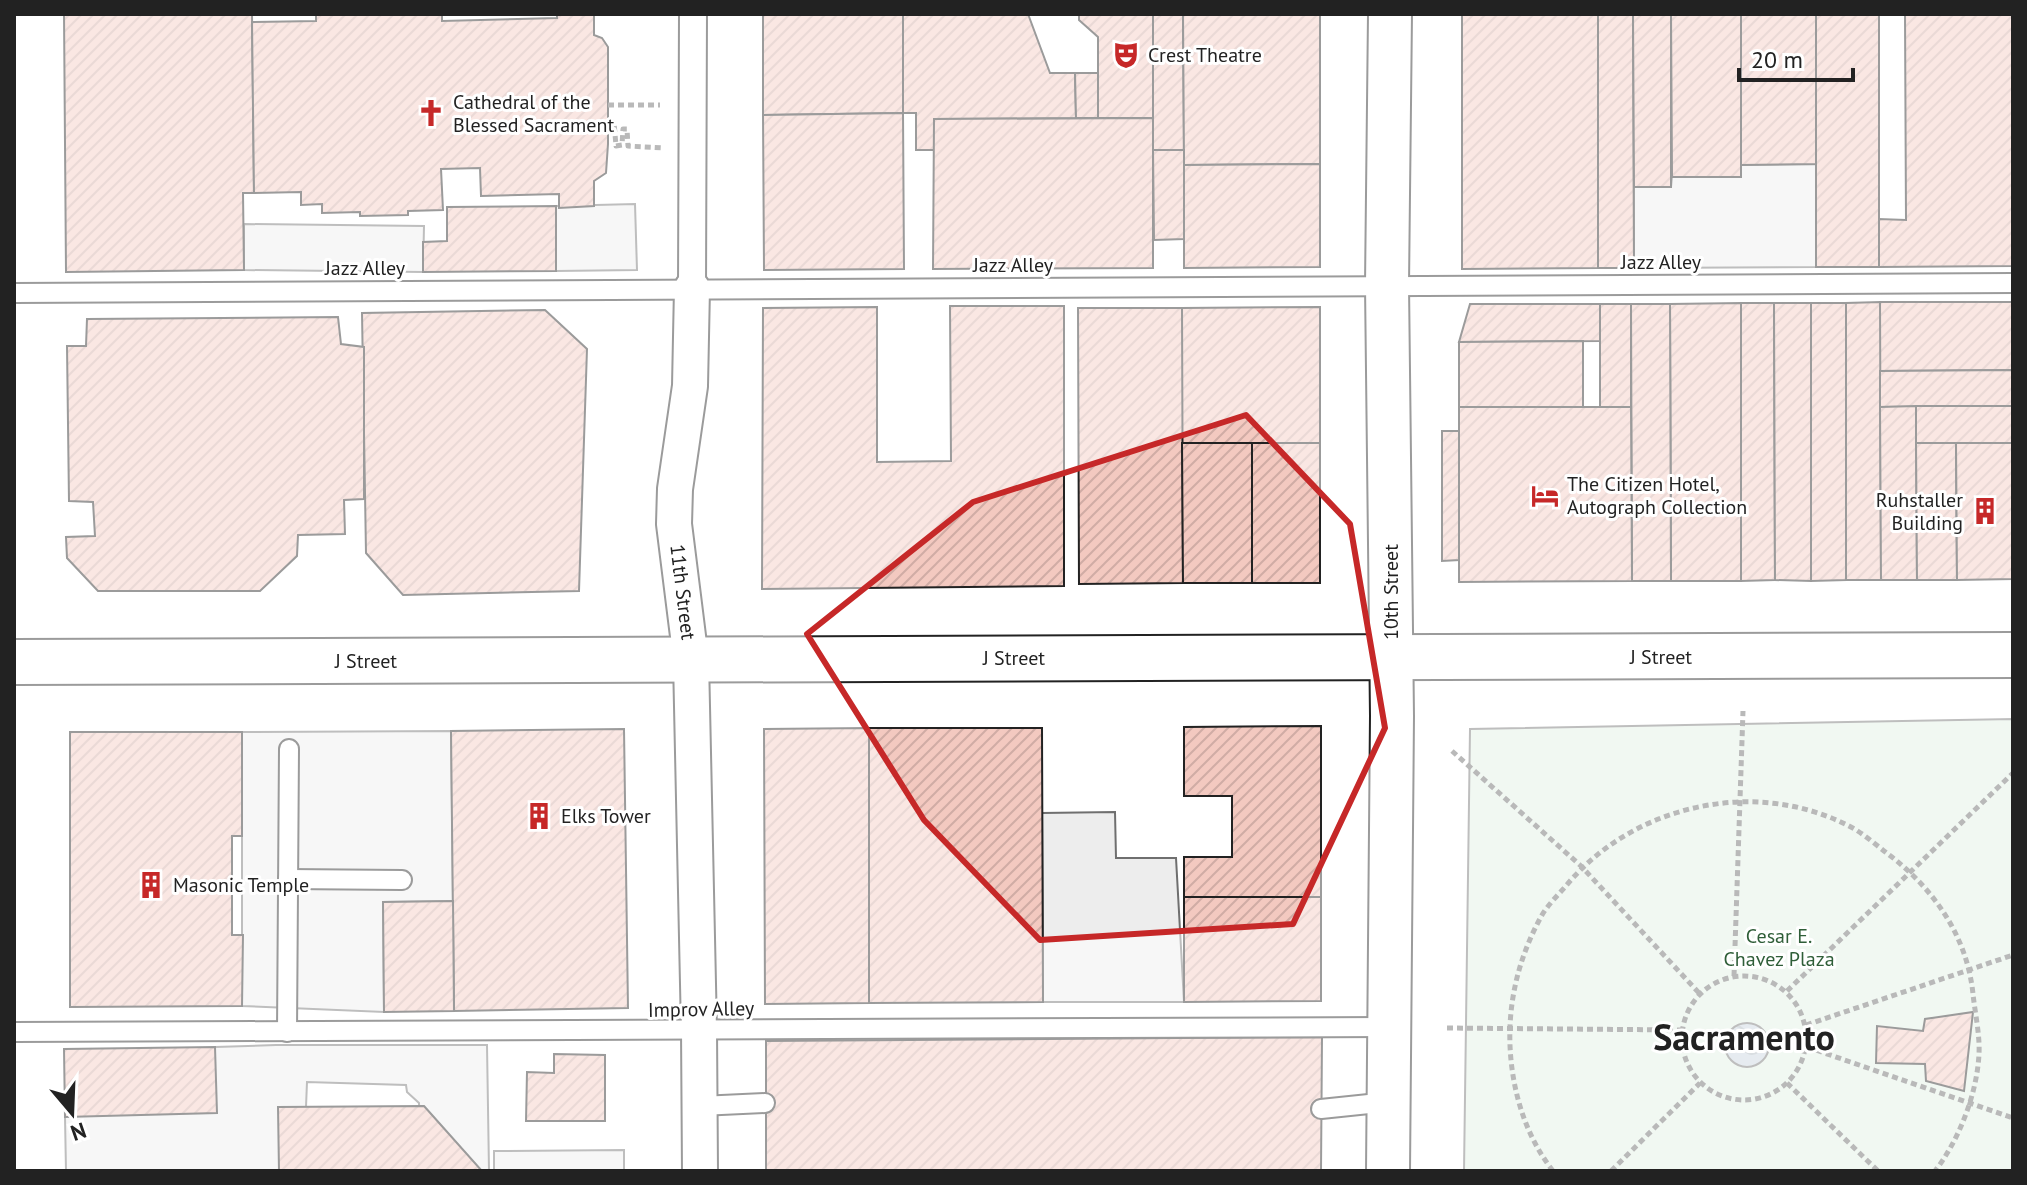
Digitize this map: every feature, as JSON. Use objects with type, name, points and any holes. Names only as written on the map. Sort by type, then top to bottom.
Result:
[{"type":"main road","name":"J Street","points":[[14,662],[2013,655]]},
{"type":"street","name":"11th Street","points":[[693,14],[690,386],[675,489],[674,524],[691,660],[700,1171]]},
{"type":"street","name":"10th Street","points":[[1388,1171],[1391,658],[1387,285],[1390,14]]},
{"type":"lane","name":"Jazz Alley","points":[[14,293],[2013,283]]},
{"type":"lane","points":[[287,1032],[289,749]]},
{"type":"lane","points":[[288,879],[402,880]]},
{"type":"lane","name":"Improv Alley","points":[[14,1032],[1388,1027]]},
{"type":"lane","points":[[1321,1109],[1388,1102]]},
{"type":"lane","points":[[700,1106],[765,1103]]},
{"type":"path","points":[[608,105],[646,106]]},
{"type":"path","points":[[608,122],[614,122],[616,146],[622,145],[623,129],[627,129],[628,146],[693,149]]},
{"type":"path","points":[[1734,976],[1743,711]]},
{"type":"path","points":[[1452,751],[1581,866],[1700,994]]},
{"type":"path","points":[[1787,991],[2013,773]]},
{"type":"path","points":[[1553,1171],[1538,1152],[1515,1092],[1508,1028],[1518,968],[1543,913],[1581,866],[1628,831],[1682,809],[1740,801],[1797,807],[1850,826],[1910,871],[1936,899],[1963,949],[1970,969],[1979,1054],[1970,1102],[1947,1156],[1935,1171]]},
{"type":"path","points":[[1806,1025],[2013,955]]},
{"type":"path","points":[[1734,976],[1757,977],[1787,991],[1799,1007],[1806,1025],[1807,1047],[1796,1074],[1780,1090],[1760,1099],[1745,1101],[1724,1097],[1700,1083],[1683,1052],[1682,1030],[1690,1007],[1700,994],[1714,983],[1734,976]]},
{"type":"path","points":[[1447,1028],[1682,1030]]},
{"type":"path","points":[[1807,1047],[2013,1118]]},
{"type":"path","points":[[1611,1171],[1700,1083]]},
{"type":"path","points":[[1787,1083],[1878,1171]]},
{"type":"highlighted area","points":[[1246,415],[1350,524],[1385,728],[1293,924],[1040,940],[924,820],[807,634],[973,502]]},
{"type":"green space","name":"Cesar E. Chavez Plaza","points":[[2013,719],[2013,1171],[1464,1171],[1470,729]]},
{"type":"shaded area","points":[[1816,164],[1816,267],[1634,268],[1634,187],[1671,187],[1672,177],[1741,177],[1741,165]]},
{"type":"shaded area","points":[[635,204],[637,270],[556,271],[556,206]]},
{"type":"shaded area","points":[[244,224],[424,226],[423,272],[244,270]]},
{"type":"shaded area","points":[[451,731],[453,901],[383,902],[384,1012],[242,1006],[242,732]]},
{"type":"shaded area","points":[[1115,812],[1116,858],[1176,858],[1184,1002],[1043,1002],[1042,813]]},
{"type":"shaded area","points":[[487,1045],[489,1171],[451,1171],[420,1139],[419,1103],[407,1092],[406,1085],[307,1082],[306,1107],[279,1171],[66,1171],[65,1117],[215,1047]]},
{"type":"shaded area","points":[[624,1150],[624,1171],[494,1171],[494,1151]]},
{"type":"water","points":[[1747,1023],[1763,1029],[1769,1045],[1763,1061],[1747,1067],[1731,1061],[1725,1045],[1731,1029]]},
{"type":"building","points":[[64,14],[252,14],[254,193],[243,193],[244,270],[66,272]]},
{"type":"building","name":"Cathedral of the Blessed Sacrament","points":[[316,14],[442,14],[442,21],[594,14],[594,35],[602,38],[608,47],[608,144],[606,173],[594,181],[594,206],[559,208],[559,194],[481,196],[480,168],[441,169],[443,210],[408,211],[408,215],[322,213],[322,204],[301,205],[301,192],[254,193],[252,22],[316,21]]},
{"type":"building","points":[[763,14],[903,14],[903,113],[763,115]]},
{"type":"building","points":[[903,14],[1028,14],[1050,73],[1075,73],[1076,118],[934,119],[934,150],[916,150],[916,113],[903,113]]},
{"type":"building","name":"Crest Theatre","points":[[1079,14],[1153,14],[1153,118],[1098,118],[1098,37],[1079,20]]},
{"type":"building","points":[[1153,14],[1183,14],[1184,150],[1153,150]]},
{"type":"building","points":[[1183,14],[1320,14],[1320,164],[1184,165]]},
{"type":"building","points":[[1462,14],[1598,14],[1598,268],[1462,269]]},
{"type":"building","points":[[1598,14],[1633,14],[1634,268],[1598,268]]},
{"type":"building","points":[[1633,14],[1671,14],[1671,187],[1634,187]]},
{"type":"building","points":[[1671,14],[1741,14],[1741,177],[1672,177]]},
{"type":"building","points":[[1741,14],[1816,14],[1816,164],[1741,165]]},
{"type":"building","points":[[1816,14],[1879,14],[1879,267],[1816,267]]},
{"type":"building","points":[[1905,14],[2013,14],[2013,266],[1879,267],[1879,219],[1906,220]]},
{"type":"building","points":[[1075,73],[1098,73],[1098,118],[1076,118]]},
{"type":"building","points":[[903,113],[904,269],[764,270],[763,115]]},
{"type":"building","points":[[1153,118],[1153,268],[933,269],[934,119]]},
{"type":"building","points":[[1153,150],[1184,150],[1184,239],[1154,240]]},
{"type":"building","points":[[1320,164],[1320,267],[1184,268],[1184,165]]},
{"type":"building","points":[[556,206],[556,271],[423,272],[423,242],[447,241],[447,207]]},
{"type":"building","points":[[1880,302],[2013,302],[2013,370],[1880,371]]},
{"type":"building","points":[[1880,302],[1881,580],[1846,580],[1846,303]]},
{"type":"building","points":[[1741,303],[1741,581],[1671,581],[1670,304]]},
{"type":"building","points":[[1741,303],[1774,303],[1775,580],[1741,581]]},
{"type":"building","points":[[1774,303],[1811,303],[1811,581],[1775,580]]},
{"type":"building","points":[[1811,303],[1846,303],[1846,580],[1811,581]]},
{"type":"building","points":[[1470,304],[1600,304],[1600,341],[1459,342]]},
{"type":"building","points":[[1600,304],[1631,304],[1631,407],[1600,407]]},
{"type":"building","points":[[1631,304],[1670,304],[1671,581],[1632,581]]},
{"type":"building","points":[[950,306],[1064,306],[1064,586],[762,589],[763,308],[877,307],[877,462],[951,461]]},
{"type":"building","points":[[1320,307],[1320,443],[1182,443],[1182,308]]},
{"type":"building","points":[[1078,308],[1182,308],[1183,583],[1079,584]]},
{"type":"building","points":[[545,310],[587,349],[579,591],[403,595],[366,553],[362,313]]},
{"type":"building","points":[[338,317],[341,344],[364,347],[364,499],[344,500],[345,534],[298,535],[297,556],[260,591],[98,591],[67,558],[66,537],[95,536],[93,502],[69,501],[67,346],[86,346],[87,319]]},
{"type":"building","points":[[1583,341],[1583,407],[1459,407],[1459,342]]},
{"type":"building","points":[[2013,370],[2013,406],[1880,407],[1880,371]]},
{"type":"building","points":[[1916,406],[1917,580],[1881,580],[1880,407]]},
{"type":"building","points":[[1916,406],[2013,406],[2013,443],[1916,443]]},
{"type":"building","name":"The Citizen Hotel, Autograph Collection","points":[[1459,407],[1631,407],[1632,581],[1459,582]]},
{"type":"building","points":[[1442,431],[1459,431],[1459,560],[1442,561]]},
{"type":"building","points":[[1182,443],[1252,443],[1252,583],[1183,583]]},
{"type":"building","points":[[1252,443],[1320,443],[1320,583],[1252,583]]},
{"type":"building","points":[[1916,443],[1956,443],[1957,580],[1917,580]]},
{"type":"building","name":"Ruhstaller Building","points":[[1956,443],[2013,443],[2013,579],[1957,580]]},
{"type":"building","points":[[1321,726],[1321,897],[1184,897],[1184,857],[1232,857],[1232,796],[1184,796],[1184,727]]},
{"type":"building","points":[[869,728],[869,1003],[765,1004],[764,729]]},
{"type":"building","points":[[869,728],[1042,728],[1043,1002],[869,1003]]},
{"type":"building","name":"Elks Tower","points":[[624,729],[628,1008],[454,1011],[451,731]]},
{"type":"building","name":"Masonic Temple","points":[[70,732],[242,732],[242,836],[232,836],[232,935],[243,935],[242,1006],[70,1007]]},
{"type":"building","points":[[1184,897],[1321,897],[1321,1001],[1184,1002]]},
{"type":"building","points":[[453,901],[454,1011],[384,1012],[383,902]]},
{"type":"building","points":[[1973,1012],[1964,1091],[1926,1081],[1925,1064],[1876,1063],[1877,1026],[1923,1031],[1925,1019]]},
{"type":"building","points":[[1322,1037],[1321,1171],[766,1171],[766,1041]]},
{"type":"building","points":[[215,1047],[217,1113],[65,1117],[64,1049]]},
{"type":"building","points":[[554,1054],[605,1055],[605,1121],[526,1121],[527,1072],[554,1073]]},
{"type":"building","points":[[424,1106],[482,1171],[279,1171],[278,1107]]},
{"type":"place","name":"Crest Theatre","points":[[1126,55]]},
{"type":"place","name":"Cathedral of the Blessed Sacrament","points":[[431,113]]},
{"type":"place","name":"The Citizen Hotel, Autograph Collection","points":[[1545,496]]},
{"type":"place","name":"Ruhstaller Building","points":[[1985,511]]},
{"type":"place","name":"Elks Tower","points":[[539,816]]},
{"type":"place","name":"Masonic Temple","points":[[151,885]]},
{"type":"district","name":"Sacramento","points":[[1744,1037]]}]
